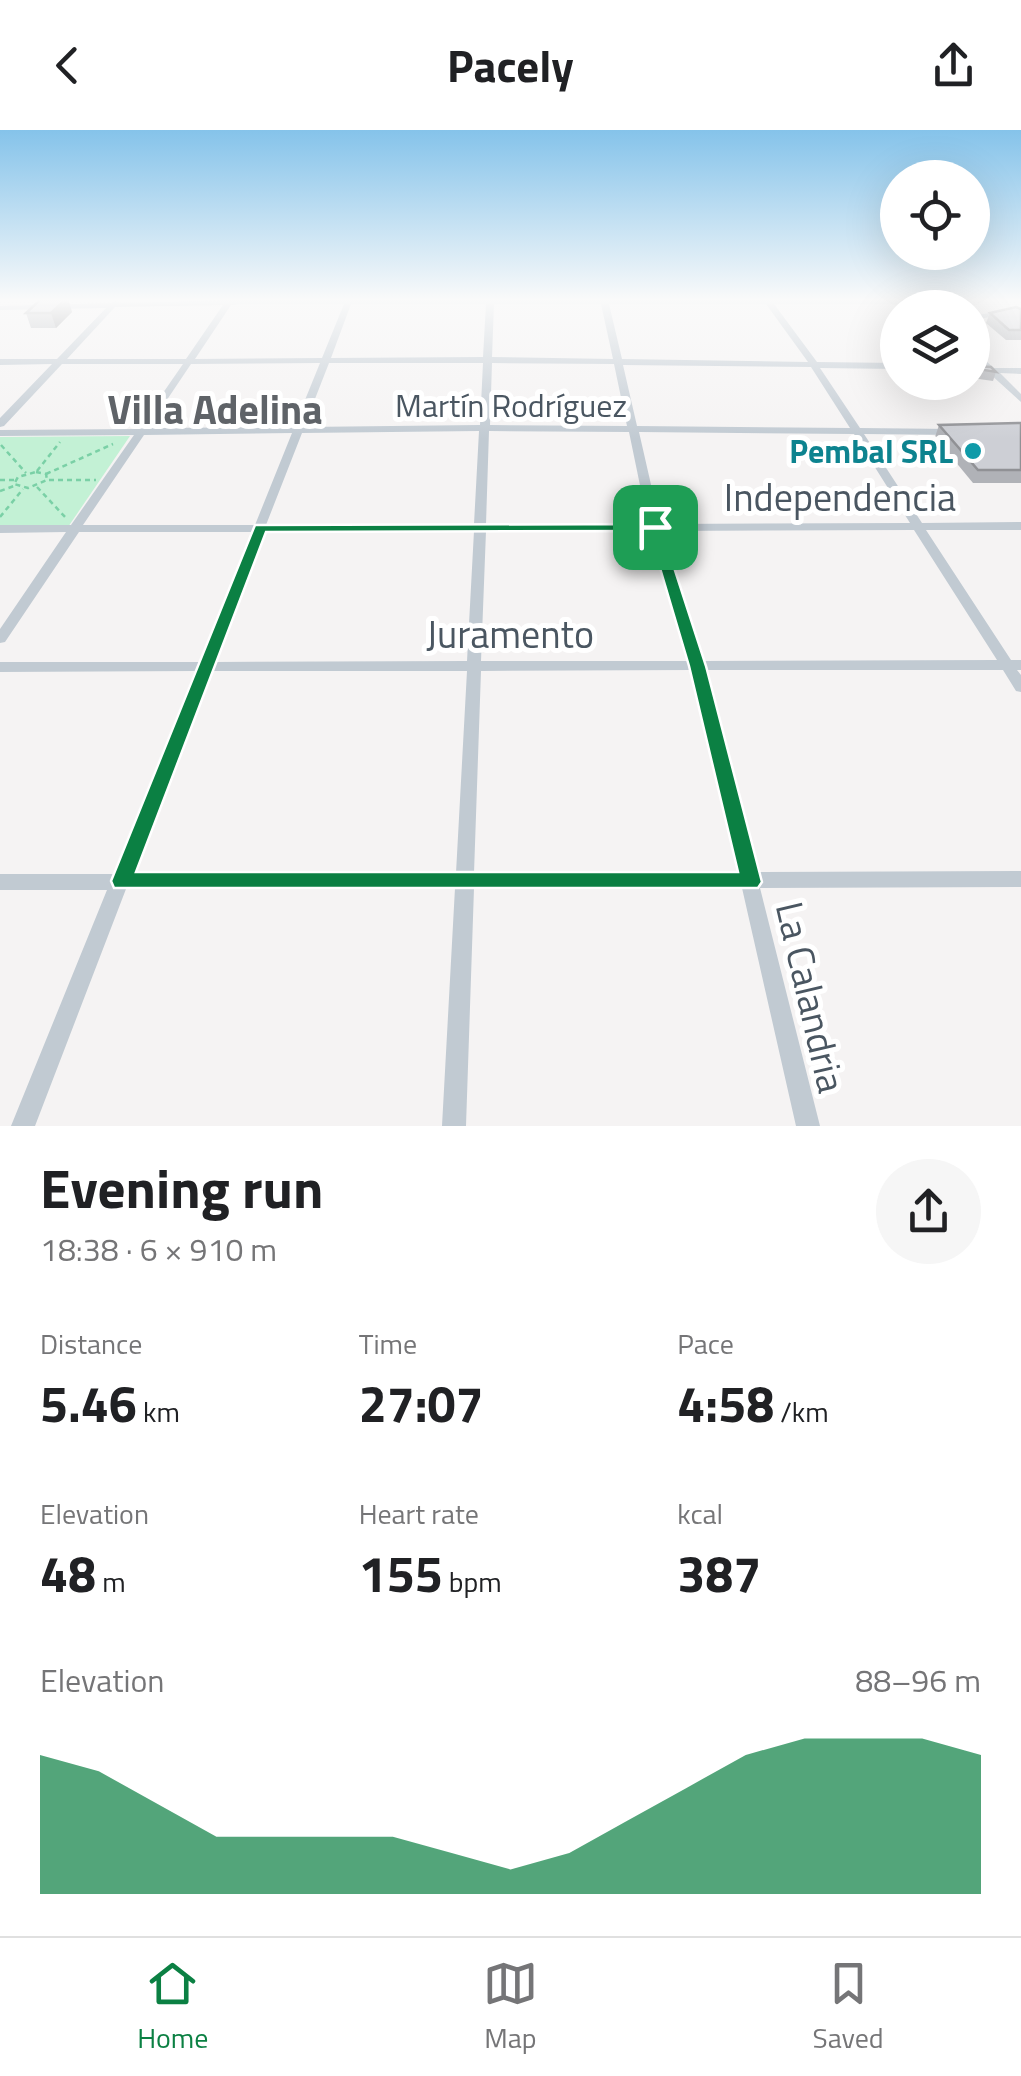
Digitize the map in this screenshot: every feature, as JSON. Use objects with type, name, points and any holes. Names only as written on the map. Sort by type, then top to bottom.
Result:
[{"type":"street","points":[[0,424],[73,345]]},
{"type":"street","points":[[0,638],[197,345]]},
{"type":"street","points":[[24,1126],[329,345]]},
{"type":"street","points":[[454,1126],[488,345]]},
{"type":"street","name":"La Calandria","points":[[615,345],[655,527],[698,666],[808,1126]]},
{"type":"street","points":[[801,345],[916,526],[1014,665],[1021,688]]},
{"type":"street","points":[[0,362],[323,359],[880,365]]},
{"type":"street","points":[[992,371],[1021,371]]},
{"type":"street","points":[[992,371],[1021,399]]},
{"type":"street","name":"Martín Rodríguez","points":[[0,433],[484,428],[967,432]]},
{"type":"street","name":"Independencia","points":[[0,529],[1021,526]]},
{"type":"street","name":"Juramento","points":[[0,667],[1014,665]]},
{"type":"street","points":[[0,882],[1021,879]]},
{"type":"path","points":[[0,480],[16,480],[36,472],[46,474],[139,432]]},
{"type":"path","points":[[36,472],[66,433]]},
{"type":"path","points":[[0,443],[27,474]]},
{"type":"path","points":[[46,474],[47,480]]},
{"type":"path","points":[[15,486],[16,480]]},
{"type":"path","points":[[0,492],[15,486],[36,486],[47,480],[108,480]]},
{"type":"path","points":[[36,486],[76,528]]},
{"type":"path","points":[[0,518],[24,488]]},
{"type":"green space","points":[[130,436],[68,527],[0,528],[0,437]]},
{"type":"building","points":[[1021,423],[1021,470],[978,470],[939,425]]},
{"type":"place","name":"Pembal SRL","points":[[973,451]]},
{"type":"district","name":"Villa Adelina","points":[[215,409]]},
{"type":"route","points":[[655,527],[698,666],[751,882],[464,878],[122,881],[260,528],[655,527]]}]
